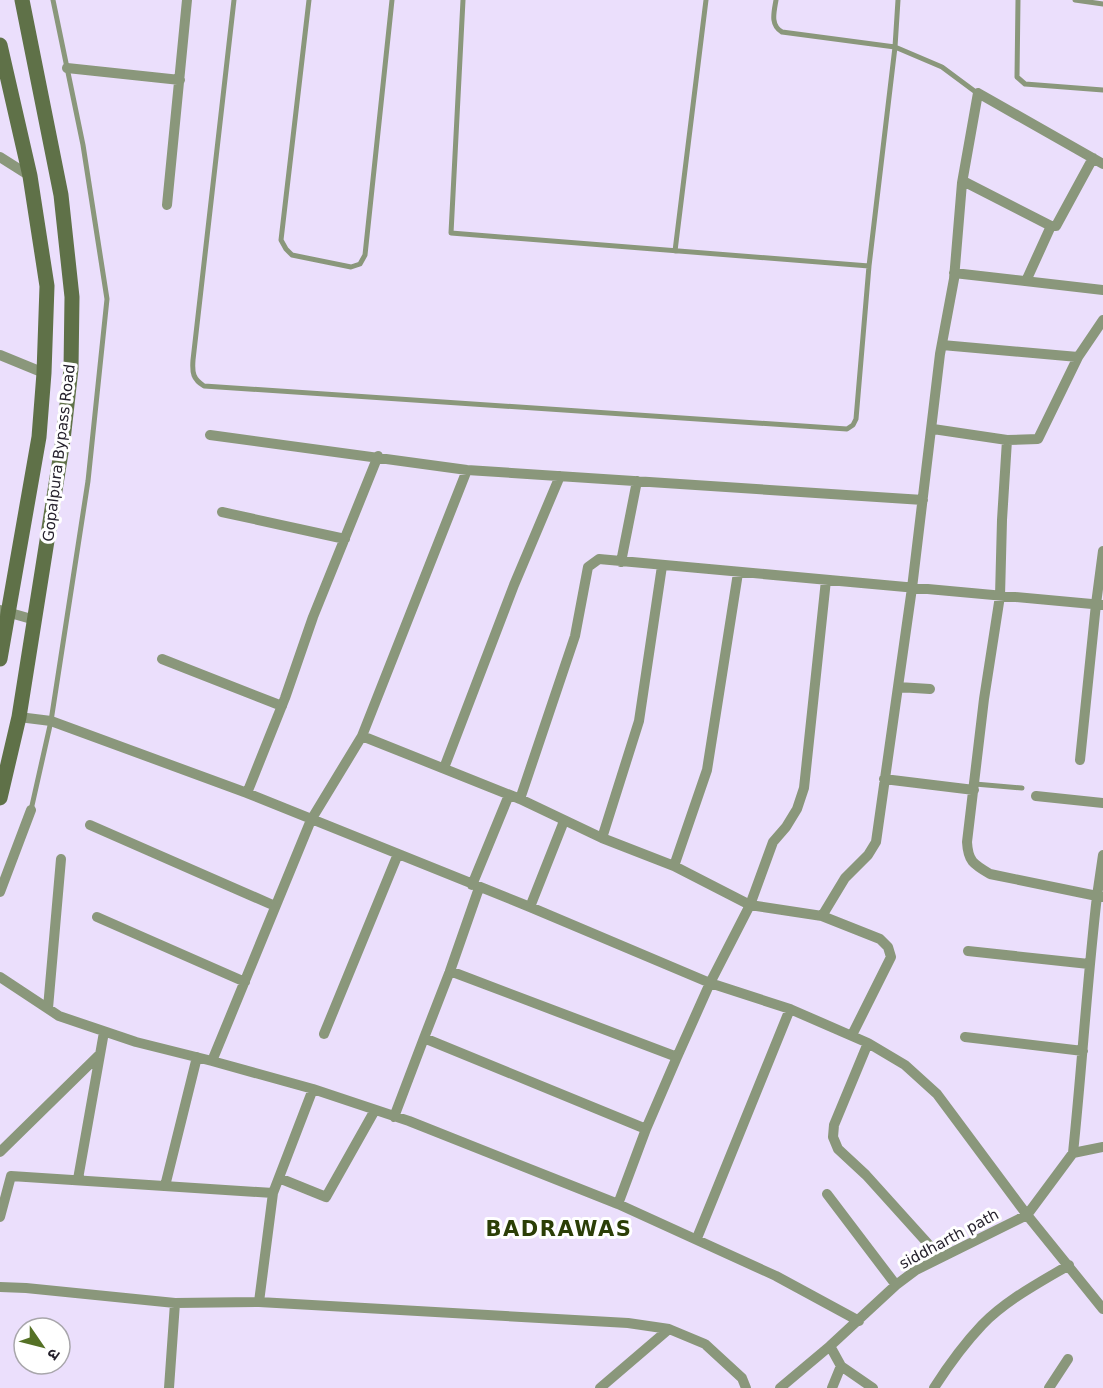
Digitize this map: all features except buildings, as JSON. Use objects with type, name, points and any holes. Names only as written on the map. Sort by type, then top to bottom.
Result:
[{"type":"street","name":"Gopalpura Bypass Road","points":[[0,798],[19,717],[65,428],[71,369],[72,297],[61,195],[22,0]]},
{"type":"street","points":[[167,205],[187,0]]},
{"type":"street","name":"Gopalpura Bypass Road","points":[[0,45],[30,176],[46,286],[44,373],[39,436],[4,612],[0,659]]},
{"type":"street","points":[[68,68],[180,80]]},
{"type":"street","points":[[822,916],[845,878],[868,855],[876,842],[912,588],[942,345],[954,273],[963,181],[978,93],[1098,161],[1056,226],[1051,226],[963,181]]},
{"type":"street","points":[[0,157],[30,176]]},
{"type":"street","points":[[1026,281],[1051,226]]},
{"type":"street","points":[[954,273],[1103,290]]},
{"type":"street","points":[[933,429],[1007,440],[1038,439],[1078,357],[1103,320]]},
{"type":"street","points":[[942,345],[1078,357]]},
{"type":"street","points":[[0,355],[44,373]]},
{"type":"street","points":[[210,435],[378,456],[467,470],[923,500]]},
{"type":"street","points":[[1007,440],[1000,596],[984,699],[967,842],[968,856],[977,867],[990,874],[1100,897]]},
{"type":"street","points":[[247,794],[282,706],[313,617],[378,456]]},
{"type":"street","points":[[212,1061],[311,820],[362,736],[467,470]]},
{"type":"street","points":[[444,768],[514,585],[560,476]]},
{"type":"street","points":[[621,562],[637,481]]},
{"type":"street","points":[[222,512],[345,539]]},
{"type":"street","points":[[1080,760],[1099,604],[1103,551]]},
{"type":"street","points":[[394,1117],[450,971],[476,887],[514,797],[575,636],[588,567],[599,559],[1099,604]]},
{"type":"street","points":[[602,838],[639,721],[662,566]]},
{"type":"street","points":[[674,866],[707,770],[738,573]]},
{"type":"street","points":[[618,1204],[646,1129],[710,983],[750,905],[773,842],[797,809],[804,788],[826,580]]},
{"type":"street","points":[[4,612],[35,620]]},
{"type":"street","points":[[162,659],[282,706]]},
{"type":"street","points":[[898,687],[930,689]]},
{"type":"street","points":[[19,717],[51,721],[247,794],[530,907],[710,983],[790,1009],[868,1043],[905,1065],[937,1094],[1027,1215],[1103,1309]]},
{"type":"street","points":[[362,736],[514,797],[602,838],[674,866],[750,905],[822,916],[880,939],[888,947],[891,957],[852,1035]]},
{"type":"street","points":[[884,779],[974,787]]},
{"type":"street","points":[[1036,796],[1103,803]]},
{"type":"street","points":[[0,892],[31,810]]},
{"type":"street","points":[[530,907],[564,821]]},
{"type":"street","points":[[90,825],[275,906]]},
{"type":"street","points":[[324,1034],[398,854]]},
{"type":"street","points":[[1103,855],[1100,897],[1089,964],[1073,1153],[1103,1147]]},
{"type":"street","points":[[48,1008],[61,859]]},
{"type":"street","points":[[97,917],[246,982]]},
{"type":"street","points":[[968,951],[1089,964]]},
{"type":"street","points":[[450,971],[677,1057]]},
{"type":"street","points":[[0,977],[59,1016],[104,1032],[313,1089],[394,1117],[618,1204],[697,1238],[776,1276],[859,1321]]},
{"type":"street","points":[[697,1238],[790,1009]]},
{"type":"street","points":[[78,1179],[104,1032]]},
{"type":"street","points":[[965,1037],[1083,1051]]},
{"type":"street","points":[[424,1038],[646,1129]]},
{"type":"street","points":[[868,1043],[834,1125],[833,1137],[838,1149],[866,1175],[940,1257]]},
{"type":"street","points":[[0,1152],[100,1054]]},
{"type":"street","points":[[165,1186],[197,1057]]},
{"type":"street","points":[[259,1302],[273,1193],[313,1089]]},
{"type":"street","points":[[279,1178],[326,1197],[375,1110]]},
{"type":"street","name":"siddharth path","points":[[780,1388],[916,1270],[1027,1215],[1073,1153]]},
{"type":"street","points":[[0,1217],[11,1176],[273,1193]]},
{"type":"street","points":[[827,1194],[896,1285]]},
{"type":"street","points":[[934,1388],[946,1369],[982,1325],[1013,1300],[1069,1265]]},
{"type":"street","points":[[0,1287],[175,1303],[259,1302],[628,1323],[669,1329],[705,1344],[742,1378],[746,1388]]},
{"type":"street","points":[[169,1388],[175,1303]]},
{"type":"street","points":[[600,1388],[669,1329]]},
{"type":"street","points":[[830,1346],[842,1366],[873,1388]]},
{"type":"street","points":[[1048,1388],[1068,1359]]},
{"type":"street","points":[[832,1388],[842,1366]]},
{"type":"lane","points":[[31,810],[51,721],[88,481],[107,299],[84,145],[53,0]]},
{"type":"lane","points":[[234,0],[193,360],[192,371],[196,381],[204,386],[847,429],[853,425],[855,418],[898,0]]},
{"type":"lane","points":[[309,0],[281,240],[292,255],[351,267],[360,264],[365,255],[392,0]]},
{"type":"lane","points":[[463,0],[451,233],[869,266]]},
{"type":"lane","points":[[675,251],[706,0]]},
{"type":"lane","points":[[776,0],[773,22],[782,32],[895,46],[942,67],[978,93]]},
{"type":"lane","points":[[1018,0],[1017,76],[1025,84],[1103,90]]},
{"type":"lane","points":[[1075,0],[1103,4]]},
{"type":"lane","points":[[974,787],[1022,788]]},
{"type":"district","name":"BADRAWAS","points":[[559,1229]]}]
